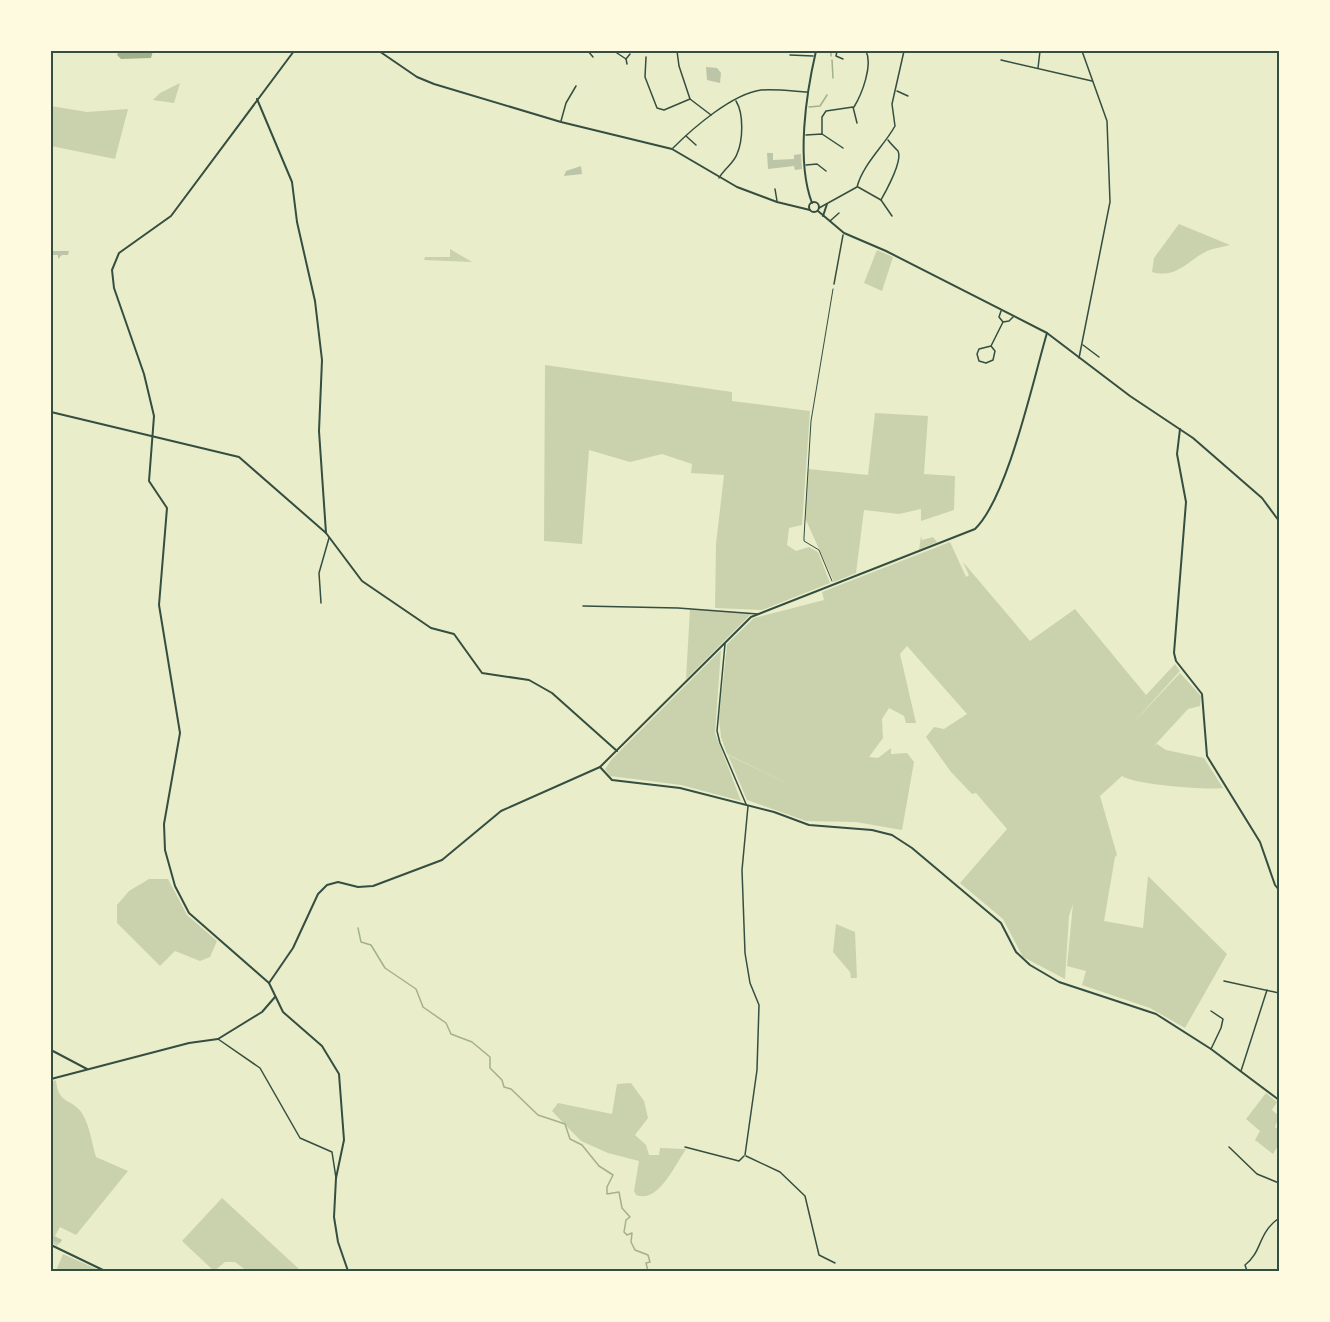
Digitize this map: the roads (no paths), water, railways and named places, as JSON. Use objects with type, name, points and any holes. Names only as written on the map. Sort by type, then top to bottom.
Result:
[{"type":"street","points":[[294,51],[167,220],[125,248],[113,263],[114,288],[144,374],[153,409],[149,481],[152,490],[164,503],[167,515],[161,555],[159,605],[180,734],[164,824],[165,850],[174,886],[189,913],[269,983],[283,1012],[322,1046],[339,1074],[345,1127],[336,1178],[335,1226],[348,1271]]},
{"type":"street","points":[[380,51],[417,77],[434,84],[561,122],[672,149],[719,178],[777,202],[810,210],[819,209],[857,187],[863,170],[896,126],[892,104],[904,51]]},
{"type":"street","points":[[614,51],[626,58]]},
{"type":"street","points":[[677,51],[679,66],[690,99],[711,115]]},
{"type":"street","points":[[810,210],[812,203],[808,194],[805,135],[807,92],[816,51]]},
{"type":"street","points":[[837,51],[836,56],[843,59]]},
{"type":"street","points":[[822,134],[822,117],[826,111],[853,107],[860,99],[868,56],[866,51]]},
{"type":"street","points":[[908,51],[913,52]]},
{"type":"street","points":[[1038,69],[1040,51]]},
{"type":"street","points":[[1047,51],[1063,51]]},
{"type":"street","points":[[1054,51],[1054,56]]},
{"type":"street","points":[[1079,358],[1110,202],[1107,121],[1083,51]]},
{"type":"street","points":[[591,52],[593,57]]},
{"type":"street","points":[[626,58],[630,54]]},
{"type":"street","points":[[790,55],[815,56]]},
{"type":"street","points":[[646,57],[645,77],[657,108],[664,110],[690,99]]},
{"type":"street","points":[[626,58],[627,64]]},
{"type":"street","points":[[1001,60],[1093,81]]},
{"type":"street","points":[[561,122],[566,102],[576,87]]},
{"type":"street","points":[[672,149],[711,115],[735,100],[759,90],[807,92]]},
{"type":"street","points":[[896,91],[908,96]]},
{"type":"street","points":[[257,99],[292,182],[297,222],[315,301],[322,360],[319,431],[326,533]]},
{"type":"street","points":[[719,178],[738,152],[741,132],[740,107],[735,100]]},
{"type":"street","points":[[853,107],[857,123]]},
{"type":"street","points":[[805,135],[822,134],[843,148]]},
{"type":"street","points":[[686,136],[696,146]]},
{"type":"street","points":[[881,200],[899,158],[898,151],[887,140]]},
{"type":"street","points":[[806,165],[817,164],[826,171]]},
{"type":"street","points":[[857,187],[881,200],[892,216]]},
{"type":"street","points":[[775,189],[777,202]]},
{"type":"street","points":[[812,203],[818,204],[823,216],[843,233],[886,250],[1047,333],[1130,396],[1180,429],[1254,491],[1279,521]]},
{"type":"street","points":[[823,216],[826,204]]},
{"type":"street","points":[[829,222],[839,213]]},
{"type":"street","points":[[834,284],[843,233]]},
{"type":"street","points":[[1001,310],[999,317],[1003,322]]},
{"type":"street","points":[[1003,322],[1009,321],[1013,316]]},
{"type":"street","points":[[992,346],[1003,322]]},
{"type":"street","points":[[269,983],[293,948],[321,889],[331,883],[344,882],[358,887],[373,886],[442,860],[501,812],[600,767],[751,617],[967,533],[982,522],[1001,484],[1047,333]]},
{"type":"street","points":[[1082,345],[1099,357]]},
{"type":"street","points":[[992,346],[995,351],[993,360],[986,363],[979,360],[977,354],[979,349],[992,346]]},
{"type":"street","points":[[51,412],[239,458],[326,533],[362,581],[431,628],[454,634],[482,673],[529,680],[544,689],[617,751]]},
{"type":"street","points":[[1180,429],[1176,454],[1186,502],[1174,653],[1176,661],[1202,694],[1207,756],[1260,842],[1275,885],[1279,890]]},
{"type":"street","points":[[321,603],[319,573],[329,538]]},
{"type":"street","points":[[583,606],[678,608],[759,614]]},
{"type":"street","points":[[685,1147],[739,1161],[745,1155],[757,1070],[759,1005],[750,983],[746,953],[742,870],[747,805],[717,731],[724,644]]},
{"type":"street","points":[[600,767],[612,780],[680,788],[747,805],[809,825],[872,830],[892,835],[912,848],[1001,923],[1016,952],[1030,965],[1059,982],[1155,1014],[1211,1049],[1279,1100]]},
{"type":"street","points":[[1224,981],[1279,993]]},
{"type":"street","points":[[1240,1071],[1267,990]]},
{"type":"street","points":[[51,1079],[189,1043],[218,1039],[262,1012],[275,997]]},
{"type":"street","points":[[1211,1011],[1221,1016],[1223,1024],[1211,1049]]},
{"type":"street","points":[[218,1039],[260,1068],[300,1138],[332,1152],[336,1178]]},
{"type":"street","points":[[51,1050],[87,1069]]},
{"type":"street","points":[[74,1073],[76,1064]]},
{"type":"street","points":[[1229,1147],[1257,1174],[1279,1185],[1277,1203],[1279,1207]]},
{"type":"street","points":[[745,1155],[780,1172],[804,1196],[819,1255],[835,1263]]},
{"type":"street","points":[[1247,1271],[1245,1264],[1256,1252],[1266,1227],[1279,1218]]},
{"type":"street","points":[[51,1245],[105,1271]]},
{"type":"waterway","points":[[831,51],[831,56]]},
{"type":"waterway","points":[[832,60],[833,78]]},
{"type":"waterway","points":[[809,107],[820,106],[827,95]]},
{"type":"waterway","points":[[358,928],[361,942],[371,945],[385,968],[416,989],[423,1007],[446,1023],[451,1034],[472,1042],[490,1057],[490,1068],[502,1080],[504,1087],[511,1089],[538,1115],[565,1124],[570,1139],[582,1145],[599,1166],[613,1175],[607,1187],[607,1194],[619,1192],[622,1208],[630,1217],[626,1220],[624,1232],[627,1235],[632,1233],[631,1242],[635,1250],[648,1255],[650,1262],[646,1263],[648,1271]]}]
